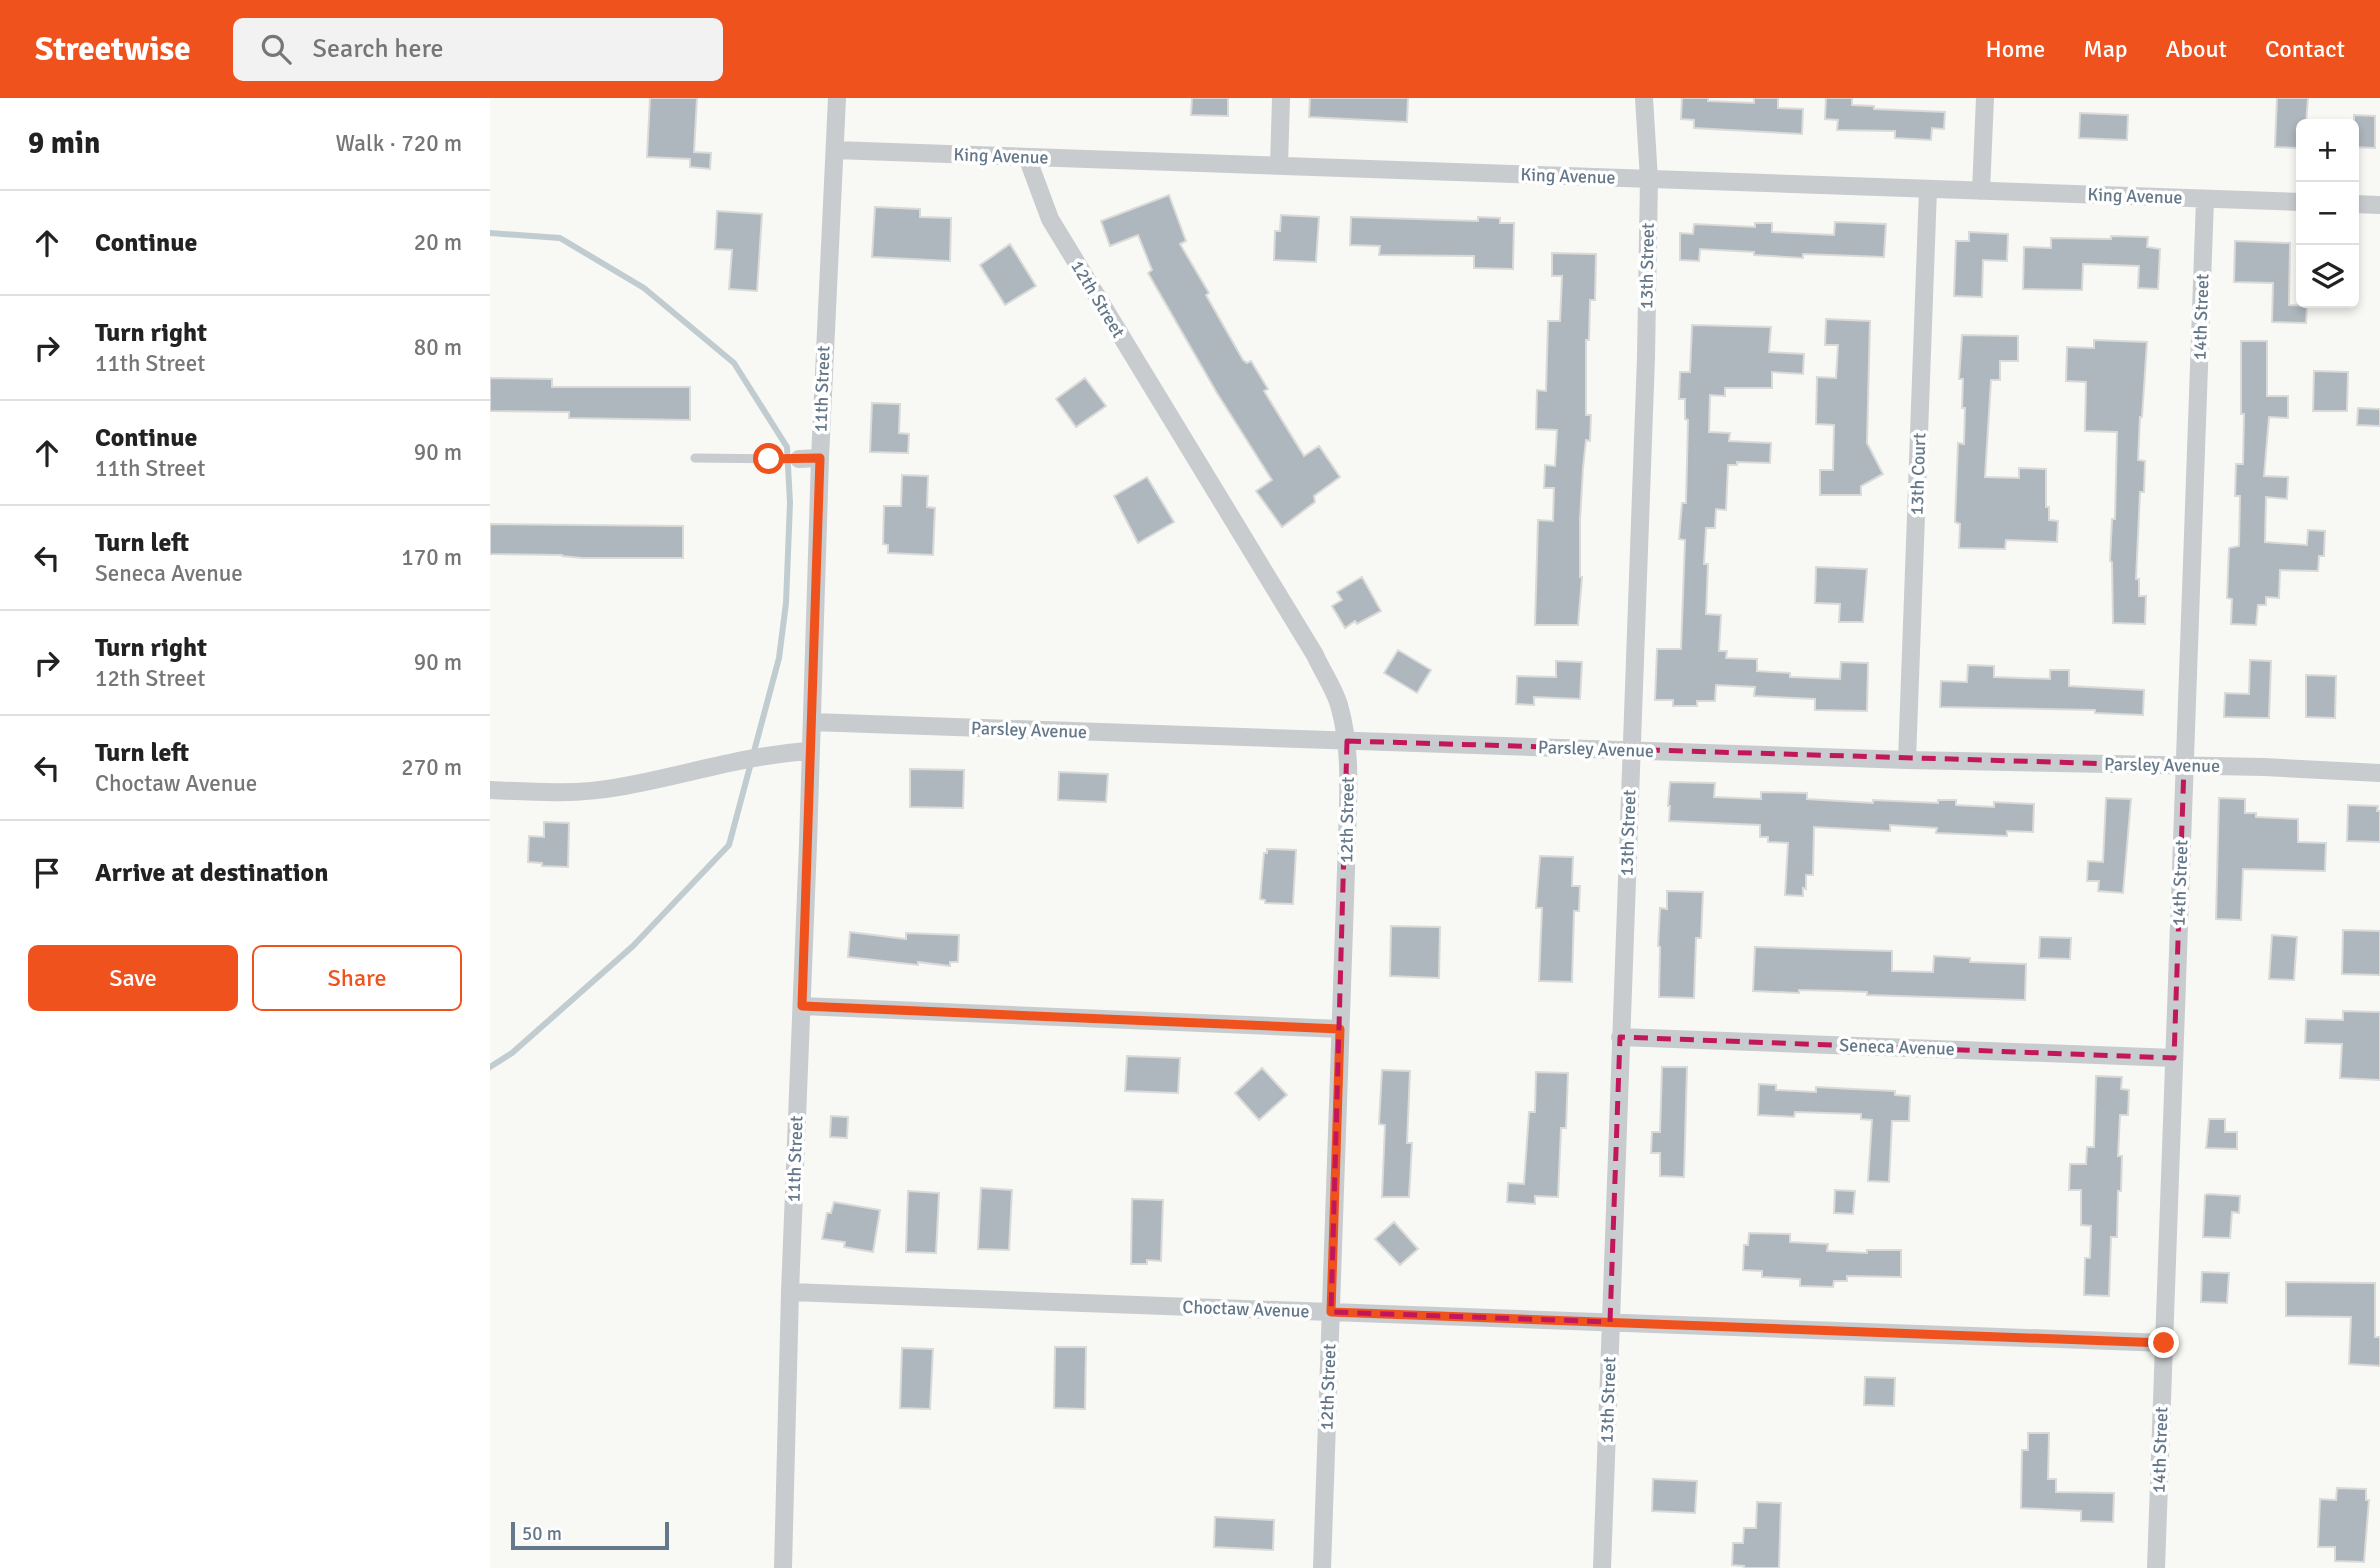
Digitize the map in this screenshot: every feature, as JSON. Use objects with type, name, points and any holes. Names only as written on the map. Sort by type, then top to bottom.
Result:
[{"type":"street","name":"11th Street","points":[[783,1568],[790,1292],[820,458],[837,98]]},
{"type":"street","points":[[1279,166],[1281,98]]},
{"type":"street","name":"13th Street","points":[[1602,1568],[1646,371],[1649,179],[1644,98]]},
{"type":"street","points":[[1981,191],[1985,98]]},
{"type":"street","name":"King Avenue","points":[[835,150],[2296,202]]},
{"type":"street","name":"12th Street","points":[[1027,157],[1050,219],[1315,655],[1338,702],[1347,741],[1347,841],[1322,1568]]},
{"type":"street","name":"13th Court","points":[[1907,760],[1928,189]]},
{"type":"street","name":"14th Street","points":[[2156,1568],[2205,199]]},
{"type":"street","points":[[2359,204],[2380,205]]},
{"type":"street","points":[[799,458],[820,458]]},
{"type":"street","name":"Parsley Avenue","points":[[811,722],[1907,760],[2380,773]]},
{"type":"street","points":[[490,790],[581,792],[606,789],[775,753],[810,751]]},
{"type":"street","points":[[802,1006],[1340,1029]]},
{"type":"street","name":"Seneca Avenue","points":[[1620,1037],[2174,1058]]},
{"type":"street","name":"Choctaw Avenue","points":[[790,1292],[2164,1343]]},
{"type":"lane","points":[[695,458],[799,458]]},
{"type":"highlighted area","points":[[1347,741],[2184,766],[2174,1058],[1620,1037],[1610,1322],[1331,1312]]},
{"type":"building","points":[[650,98],[697,98],[694,152],[711,153],[710,169],[690,167],[690,159],[647,157]]},
{"type":"building","points":[[1192,98],[1228,98],[1228,116],[1191,115]]},
{"type":"building","points":[[1310,98],[1408,98],[1407,122],[1309,117]]},
{"type":"building","points":[[1682,98],[1754,103],[1754,98],[1778,98],[1778,108],[1803,109],[1802,134],[1694,128],[1694,120],[1681,119]]},
{"type":"building","points":[[1826,98],[1852,98],[1852,105],[1874,106],[1874,109],[1945,112],[1944,129],[1932,128],[1931,140],[1895,138],[1895,131],[1837,130],[1838,120],[1825,119]]},
{"type":"building","points":[[2277,98],[2308,98],[2306,119],[2296,119],[2296,148],[2275,147]]},
{"type":"building","points":[[2080,113],[2128,115],[2127,140],[2079,138]]},
{"type":"building","points":[[2354,115],[2375,116],[2375,148],[2359,147],[2359,119],[2354,119]]},
{"type":"building","points":[[1169,195],[1186,241],[1180,244],[1243,360],[1247,363],[1251,361],[1268,389],[1264,391],[1304,456],[1319,446],[1340,477],[1314,496],[1315,502],[1282,527],[1256,491],[1272,480],[1217,393],[1148,273],[1152,270],[1138,235],[1110,246],[1101,221]]},
{"type":"building","points":[[875,207],[920,209],[920,217],[951,218],[950,261],[872,257]]},
{"type":"building","points":[[717,211],[762,214],[757,291],[729,289],[732,250],[715,249]]},
{"type":"building","points":[[1281,215],[1319,217],[1316,262],[1274,260],[1275,231],[1280,231]]},
{"type":"building","points":[[1351,217],[1478,221],[1478,217],[1500,218],[1500,223],[1514,223],[1513,269],[1474,268],[1474,256],[1379,255],[1380,246],[1350,245]]},
{"type":"building","points":[[1835,222],[1886,224],[1884,257],[1803,254],[1803,258],[1700,249],[1699,261],[1680,260],[1680,233],[1693,234],[1694,224],[1755,227],[1755,223],[1772,223],[1772,232],[1834,235]]},
{"type":"building","points":[[1969,232],[2008,234],[2007,261],[1983,260],[1982,297],[1954,296],[1956,241],[1969,241]]},
{"type":"building","points":[[2111,236],[2148,237],[2147,247],[2160,249],[2158,289],[2138,288],[2139,266],[2083,264],[2082,290],[2023,289],[2024,247],[2051,248],[2051,238],[2111,239]]},
{"type":"building","points":[[2235,241],[2290,243],[2289,305],[2307,308],[2306,323],[2272,322],[2273,283],[2234,282]]},
{"type":"building","points":[[1010,244],[1036,286],[1005,305],[980,265]]},
{"type":"building","points":[[1552,253],[1596,254],[1595,300],[1590,300],[1589,340],[1586,340],[1586,415],[1591,415],[1590,441],[1586,440],[1583,468],[1580,520],[1582,577],[1578,625],[1535,625],[1538,520],[1553,521],[1554,488],[1544,488],[1545,465],[1555,466],[1557,430],[1536,429],[1537,390],[1546,391],[1548,321],[1560,321],[1562,276],[1552,276]]},
{"type":"building","points":[[1826,319],[1870,321],[1867,443],[1883,474],[1861,486],[1861,495],[1820,495],[1820,470],[1833,470],[1834,425],[1816,424],[1817,377],[1836,378],[1838,345],[1825,345]]},
{"type":"building","points":[[1692,325],[1771,327],[1769,352],[1804,354],[1803,374],[1772,372],[1772,388],[1725,388],[1725,396],[1710,395],[1709,432],[1730,433],[1729,441],[1771,443],[1770,463],[1737,462],[1737,465],[1728,465],[1726,510],[1716,509],[1715,528],[1706,528],[1706,614],[1721,615],[1719,651],[1727,651],[1726,658],[1757,659],[1757,671],[1790,673],[1790,677],[1840,679],[1841,662],[1868,663],[1867,711],[1815,710],[1815,699],[1754,696],[1755,687],[1716,685],[1715,701],[1697,701],[1697,706],[1673,706],[1673,700],[1655,700],[1657,649],[1681,649],[1685,540],[1679,539],[1682,503],[1686,503],[1688,420],[1685,419],[1685,399],[1679,399],[1680,372],[1690,372]]},
{"type":"building","points":[[1962,335],[2018,336],[2018,361],[2000,361],[2000,380],[1991,380],[1985,477],[2019,478],[2019,468],[2046,469],[2046,507],[2049,507],[2049,520],[2058,521],[2057,542],[2006,540],[2005,549],[1959,548],[1960,524],[1955,522],[1958,443],[1964,444],[1963,379],[1959,379]]},
{"type":"building","points":[[2094,340],[2147,342],[2138,460],[2145,461],[2144,492],[2140,492],[2136,579],[2139,579],[2139,596],[2146,596],[2145,624],[2113,623],[2110,561],[2112,519],[2115,519],[2117,432],[2085,431],[2086,382],[2066,381],[2067,347],[2094,348]]},
{"type":"building","points":[[2241,341],[2267,341],[2267,396],[2288,396],[2288,418],[2269,417],[2264,476],[2288,477],[2287,499],[2266,497],[2265,542],[2307,545],[2308,530],[2325,531],[2324,556],[2319,556],[2318,571],[2280,570],[2279,598],[2266,597],[2266,605],[2258,605],[2256,625],[2231,624],[2232,599],[2227,598],[2229,548],[2239,546],[2240,496],[2235,496],[2236,464],[2243,464]]},
{"type":"building","points":[[2314,371],[2348,372],[2347,411],[2313,411]]},
{"type":"building","points":[[490,378],[552,379],[552,387],[690,387],[690,420],[569,418],[569,412],[490,411]]},
{"type":"building","points":[[1085,378],[1106,406],[1076,427],[1056,399]]},
{"type":"building","points":[[872,403],[900,404],[899,433],[909,434],[908,453],[870,452]]},
{"type":"building","points":[[2358,408],[2380,409],[2380,426],[2357,425]]},
{"type":"building","points":[[902,475],[928,476],[927,507],[935,508],[933,555],[888,553],[888,545],[883,544],[884,506],[901,506]]},
{"type":"building","points":[[1147,477],[1174,522],[1138,543],[1114,496]]},
{"type":"building","points":[[490,524],[683,526],[683,558],[490,554]]},
{"type":"building","points":[[1816,567],[1867,569],[1863,622],[1839,622],[1840,604],[1815,603]]},
{"type":"building","points":[[1362,577],[1381,611],[1345,628],[1332,606],[1342,600],[1337,592]]},
{"type":"building","points":[[1398,650],[1431,670],[1417,693],[1384,673]]},
{"type":"building","points":[[2250,660],[2271,661],[2269,718],[2224,717],[2225,693],[2249,694]]},
{"type":"building","points":[[1556,661],[1582,662],[1580,699],[1534,697],[1534,705],[1516,704],[1517,676],[1556,677]]},
{"type":"building","points":[[1968,665],[1994,666],[1994,677],[2050,679],[2050,670],[2069,670],[2069,686],[2144,690],[2143,715],[2095,713],[2095,710],[1940,707],[1941,681],[1967,682]]},
{"type":"building","points":[[2306,675],[2336,676],[2335,718],[2306,717]]},
{"type":"building","points":[[910,769],[964,770],[963,808],[910,807]]},
{"type":"building","points":[[1059,772],[1108,774],[1106,802],[1058,800]]},
{"type":"building","points":[[1670,782],[1715,783],[1714,797],[1761,799],[1761,792],[1807,793],[1807,799],[1873,803],[1873,800],[1938,803],[1938,800],[1956,800],[1956,805],[1994,807],[1994,802],[2034,804],[2033,832],[2007,831],[2007,836],[1936,833],[1937,828],[1890,825],[1890,831],[1814,827],[1813,875],[1806,875],[1803,896],[1785,895],[1788,843],[1768,842],[1768,837],[1760,837],[1760,825],[1669,821]]},
{"type":"building","points":[[2106,798],[2131,799],[2123,893],[2098,891],[2099,881],[2087,881],[2088,861],[2103,862]]},
{"type":"building","points":[[2219,798],[2245,799],[2245,813],[2256,813],[2256,817],[2298,819],[2298,842],[2326,843],[2325,871],[2243,869],[2241,920],[2216,919]]},
{"type":"building","points":[[2348,805],[2378,806],[2380,842],[2347,841]]},
{"type":"building","points":[[544,822],[569,823],[568,867],[542,866],[542,863],[528,862],[529,836],[544,837]]},
{"type":"building","points":[[1267,849],[1296,850],[1293,904],[1265,903],[1265,900],[1260,899],[1264,853],[1267,853]]},
{"type":"building","points":[[1540,856],[1573,857],[1572,886],[1580,886],[1579,911],[1574,911],[1572,982],[1539,981],[1542,908],[1536,908]]},
{"type":"building","points":[[1667,891],[1703,892],[1701,938],[1696,938],[1694,998],[1659,997],[1660,908],[1667,909]]},
{"type":"building","points":[[1391,926],[1440,927],[1439,978],[1390,976]]},
{"type":"building","points":[[2343,930],[2380,931],[2380,975],[2342,974]]},
{"type":"building","points":[[850,932],[906,939],[906,933],[959,935],[958,962],[950,962],[950,966],[918,962],[918,965],[848,957]]},
{"type":"building","points":[[2272,935],[2297,937],[2294,980],[2269,979]]},
{"type":"building","points":[[2040,937],[2071,938],[2070,959],[2039,958]]},
{"type":"building","points":[[1755,947],[1892,951],[1892,971],[1933,972],[1934,956],[1970,958],[1970,962],[2026,964],[2025,1000],[1867,995],[1867,992],[1840,991],[1753,991]]},
{"type":"building","points":[[2343,1011],[2380,1012],[2380,1080],[2340,1078],[2342,1044],[2305,1043],[2306,1019],[2343,1020]]},
{"type":"building","points":[[1127,1056],[1180,1058],[1178,1093],[1125,1091]]},
{"type":"building","points":[[1662,1067],[1687,1067],[1684,1177],[1660,1176],[1660,1153],[1651,1153],[1652,1132],[1660,1132]]},
{"type":"building","points":[[1262,1068],[1287,1095],[1259,1120],[1235,1093]]},
{"type":"building","points":[[1382,1070],[1410,1071],[1407,1143],[1412,1143],[1409,1197],[1382,1197],[1385,1125],[1379,1124]]},
{"type":"building","points":[[1536,1072],[1568,1073],[1566,1128],[1561,1128],[1558,1197],[1535,1196],[1535,1204],[1507,1202],[1508,1183],[1524,1184],[1529,1112],[1535,1112]]},
{"type":"building","points":[[2096,1076],[2122,1077],[2121,1089],[2129,1090],[2128,1115],[2120,1115],[2118,1156],[2122,1156],[2121,1191],[2118,1191],[2117,1237],[2111,1237],[2109,1296],[2084,1295],[2085,1258],[2090,1258],[2091,1226],[2081,1225],[2081,1190],[2069,1190],[2070,1164],[2086,1164],[2087,1147],[2094,1147]]},
{"type":"building","points":[[1759,1084],[1776,1085],[1776,1090],[1816,1092],[1816,1087],[1895,1091],[1895,1095],[1910,1096],[1909,1121],[1892,1121],[1889,1182],[1868,1181],[1872,1120],[1861,1119],[1861,1114],[1795,1112],[1794,1117],[1758,1115]]},
{"type":"building","points":[[831,1116],[848,1117],[847,1138],[830,1137]]},
{"type":"building","points":[[2209,1119],[2225,1119],[2225,1132],[2237,1132],[2237,1149],[2206,1148]]},
{"type":"building","points":[[981,1188],[1012,1190],[1009,1250],[978,1249]]},
{"type":"building","points":[[1835,1190],[1855,1191],[1853,1214],[1834,1213]]},
{"type":"building","points":[[908,1191],[939,1193],[936,1253],[906,1252]]},
{"type":"building","points":[[2205,1195],[2240,1196],[2239,1213],[2232,1212],[2230,1238],[2203,1237]]},
{"type":"building","points":[[1132,1199],[1163,1200],[1161,1261],[1147,1260],[1147,1264],[1131,1264]]},
{"type":"building","points":[[834,1202],[880,1210],[873,1252],[844,1247],[845,1242],[822,1239],[827,1213],[831,1213]]},
{"type":"building","points":[[1394,1222],[1418,1249],[1400,1265],[1375,1239]]},
{"type":"building","points":[[1749,1233],[1790,1234],[1790,1242],[1828,1244],[1827,1251],[1867,1253],[1867,1250],[1901,1250],[1901,1277],[1847,1276],[1847,1281],[1834,1281],[1833,1287],[1800,1286],[1800,1279],[1762,1277],[1762,1271],[1743,1270],[1744,1245],[1748,1245]]},
{"type":"building","points":[[2202,1272],[2229,1273],[2227,1303],[2201,1302]]},
{"type":"building","points":[[2286,1282],[2375,1283],[2375,1337],[2380,1337],[2380,1366],[2349,1364],[2351,1317],[2286,1316]]},
{"type":"building","points":[[1055,1347],[1086,1347],[1085,1409],[1054,1408]]},
{"type":"building","points":[[902,1348],[933,1349],[930,1409],[900,1408]]},
{"type":"building","points":[[1865,1377],[1895,1378],[1894,1406],[1864,1405]]},
{"type":"building","points":[[2028,1433],[2049,1433],[2048,1479],[2056,1479],[2056,1492],[2114,1493],[2113,1522],[2081,1521],[2081,1511],[2021,1508],[2022,1450],[2028,1450]]},
{"type":"building","points":[[1653,1479],[1697,1481],[1695,1513],[1652,1511]]},
{"type":"building","points":[[2337,1488],[2366,1489],[2366,1500],[2369,1500],[2364,1562],[2335,1561],[2335,1547],[2318,1547],[2320,1499],[2336,1500]]},
{"type":"building","points":[[1757,1502],[1781,1503],[1779,1568],[1744,1568],[1732,1565],[1733,1543],[1743,1543],[1744,1528],[1756,1528]]},
{"type":"building","points":[[1215,1517],[1274,1520],[1273,1550],[1214,1547]]},
{"type":"waterway","points":[[490,233],[560,238],[644,288],[734,363],[787,447],[790,503],[786,603],[779,658],[729,845],[633,946],[512,1053],[490,1067]]},
{"type":"route","points":[[769,459],[820,458],[802,1006],[1340,1029],[1331,1312],[2164,1343]]}]
